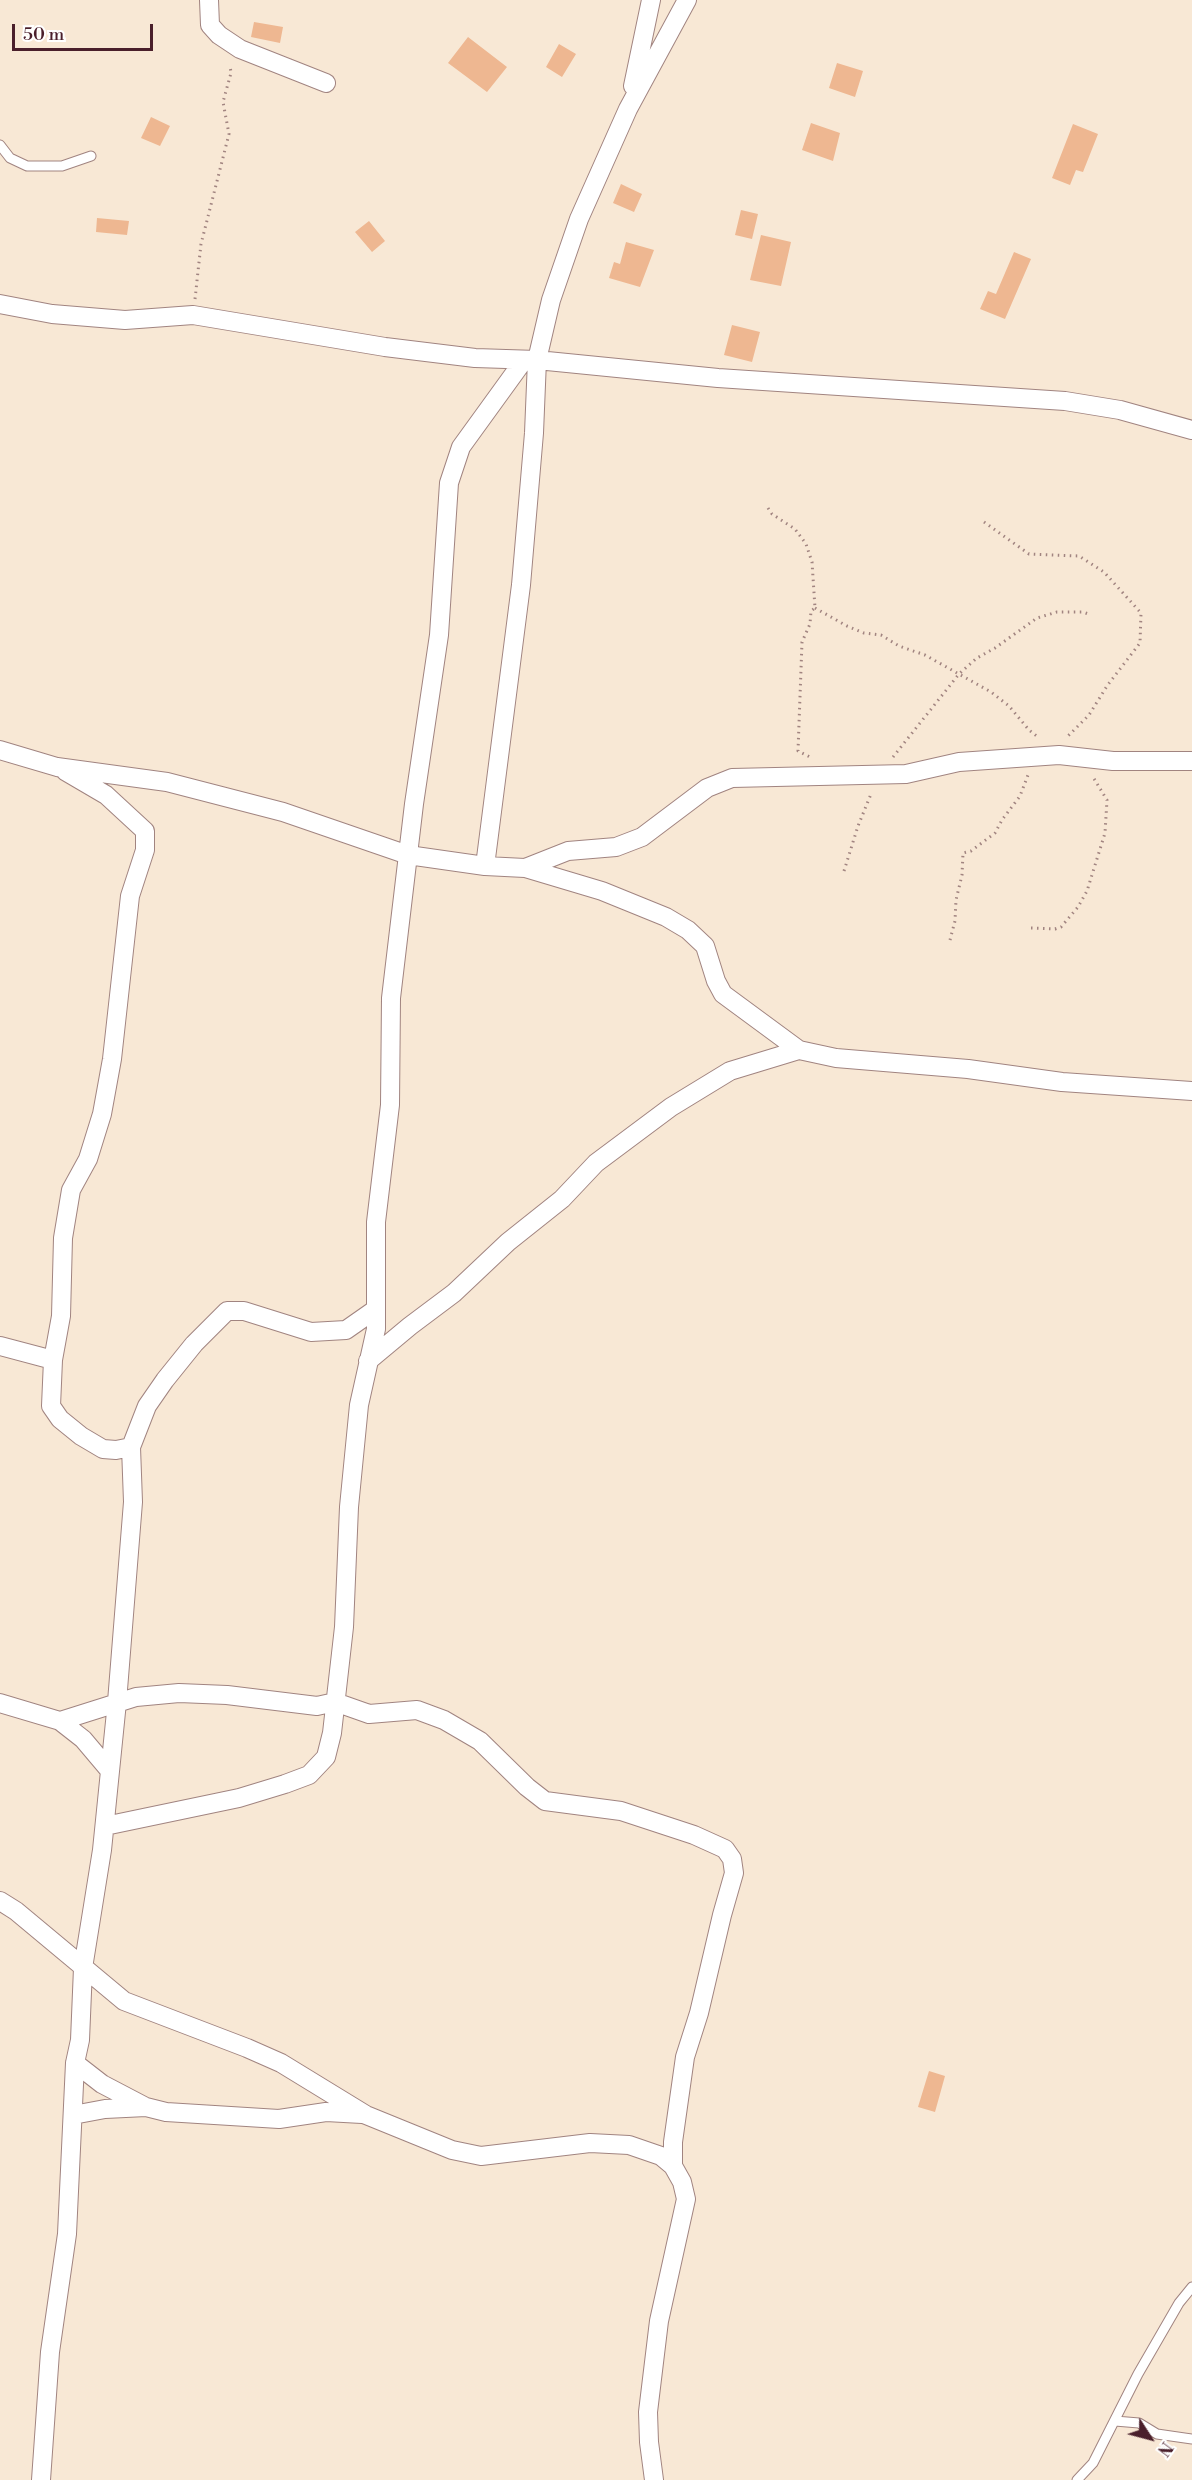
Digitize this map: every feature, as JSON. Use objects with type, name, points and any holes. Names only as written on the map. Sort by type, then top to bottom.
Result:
[{"type":"street","points":[[209,0],[210,25],[219,35],[240,49],[326,83]]},
{"type":"street","points":[[628,109],[651,0]]},
{"type":"street","points":[[105,1826],[239,1798],[309,1775],[326,1757],[332,1733],[344,1627],[349,1508],[358,1405],[376,1329],[376,1222],[390,1105],[391,998],[408,855],[439,635],[449,483],[461,447],[531,360],[579,219],[628,109],[687,0]]},
{"type":"street","points":[[0,304],[52,314],[125,320],[193,315],[385,347],[476,358],[531,360],[718,378],[1065,401],[1120,410],[1192,430]]},
{"type":"street","points":[[485,866],[521,585],[534,433],[531,360]]},
{"type":"street","points":[[0,750],[57,767],[167,782],[283,812],[408,855],[485,866],[525,868],[602,891],[666,917],[688,930],[705,946],[716,981],[723,994],[798,1050],[836,1058],[968,1069],[1062,1082],[1192,1091]]},
{"type":"street","points":[[525,868],[568,851],[616,847],[642,837],[707,789],[732,778],[906,774],[959,762],[1059,755],[1113,761],[1192,761]]},
{"type":"street","points":[[57,767],[106,795],[145,831],[145,850],[130,896],[112,1059],[102,1114],[88,1160],[71,1190],[63,1238],[60,1316],[52,1360],[51,1406],[60,1419],[81,1436],[103,1449],[116,1450],[131,1447]]},
{"type":"street","points":[[368,1361],[454,1293],[508,1242],[562,1199],[596,1163],[671,1107],[730,1071],[798,1050]]},
{"type":"street","points":[[41,2480],[50,2352],[68,2234],[75,2064],[80,2040],[83,1968],[105,1826],[117,1702],[133,1502],[131,1447],[147,1406],[165,1380],[194,1344],[227,1311],[244,1311],[311,1332],[346,1329],[376,1309]]},
{"type":"street","points":[[0,1346],[52,1360]]},
{"type":"street","points":[[60,1721],[136,1697],[179,1693],[227,1695],[304,1706],[335,1702],[352,1710],[369,1714],[417,1710],[444,1720],[480,1741],[527,1787],[545,1801],[621,1811],[694,1835],[725,1849],[732,1859],[734,1873],[699,2013],[685,2057],[673,2142],[673,2166]]},
{"type":"street","points":[[0,1703],[60,1721],[83,1739],[110,1771]]},
{"type":"street","points":[[0,1901],[16,1911],[124,2001],[248,2048],[281,2063],[366,2115],[452,2150],[481,2156],[590,2143],[629,2145],[661,2156],[673,2166],[682,2182],[686,2199],[659,2321],[651,2389],[649,2442],[654,2480]]},
{"type":"street","points":[[75,2064],[102,2084],[146,2107],[166,2112],[279,2119],[326,2112],[366,2115]]},
{"type":"street","points":[[73,2115],[105,2109],[146,2107]]},
{"type":"lane","points":[[0,145],[10,158],[27,166],[62,166],[91,156]]},
{"type":"lane","points":[[1077,2480],[1092,2463],[1138,2374],[1179,2303],[1192,2287]]},
{"type":"lane","points":[[1115,2421],[1139,2423],[1157,2434],[1192,2439]]},
{"type":"path","points":[[193,315],[201,244],[229,134],[223,102],[231,73],[230,42]]},
{"type":"path","points":[[768,508],[772,514],[795,529],[806,544],[812,562],[815,608],[811,611],[810,624],[802,642],[798,751],[820,762]]},
{"type":"path","points":[[950,940],[962,875],[963,853],[970,851],[995,833],[1020,796],[1036,761],[1046,756],[1089,715],[1107,686],[1140,643],[1141,613],[1104,572],[1079,556],[1029,554],[984,522]]},
{"type":"path","points":[[844,871],[858,826],[880,775],[959,674],[977,658],[1037,618],[1057,612],[1083,612],[1091,615]]},
{"type":"building","points":[[254,22],[283,27],[280,43],[251,37]]},
{"type":"building","points":[[468,37],[507,67],[487,92],[448,63]]},
{"type":"building","points":[[559,44],[576,54],[562,77],[546,67]]},
{"type":"building","points":[[837,63],[863,71],[855,97],[829,88]]},
{"type":"building","points":[[151,117],[170,126],[160,146],[141,138]]},
{"type":"building","points":[[811,123],[840,133],[833,161],[802,150]]},
{"type":"building","points":[[1073,124],[1098,134],[1083,172],[1076,170],[1070,185],[1052,178]]},
{"type":"building","points":[[621,184],[642,194],[634,212],[613,203]]},
{"type":"building","points":[[741,210],[758,214],[752,239],[735,235]]},
{"type":"building","points":[[97,218],[129,221],[127,235],[96,232]]},
{"type":"building","points":[[369,221],[385,241],[372,252],[355,232]]},
{"type":"building","points":[[761,235],[791,242],[781,286],[750,280]]},
{"type":"building","points":[[626,242],[654,250],[640,287],[609,278],[614,262],[620,264]]},
{"type":"building","points":[[1014,252],[1031,259],[1005,319],[980,309],[988,291],[996,294]]},
{"type":"building","points":[[732,325],[760,332],[752,362],[724,355]]},
{"type":"building","points":[[929,2071],[945,2076],[935,2112],[918,2107]]}]
